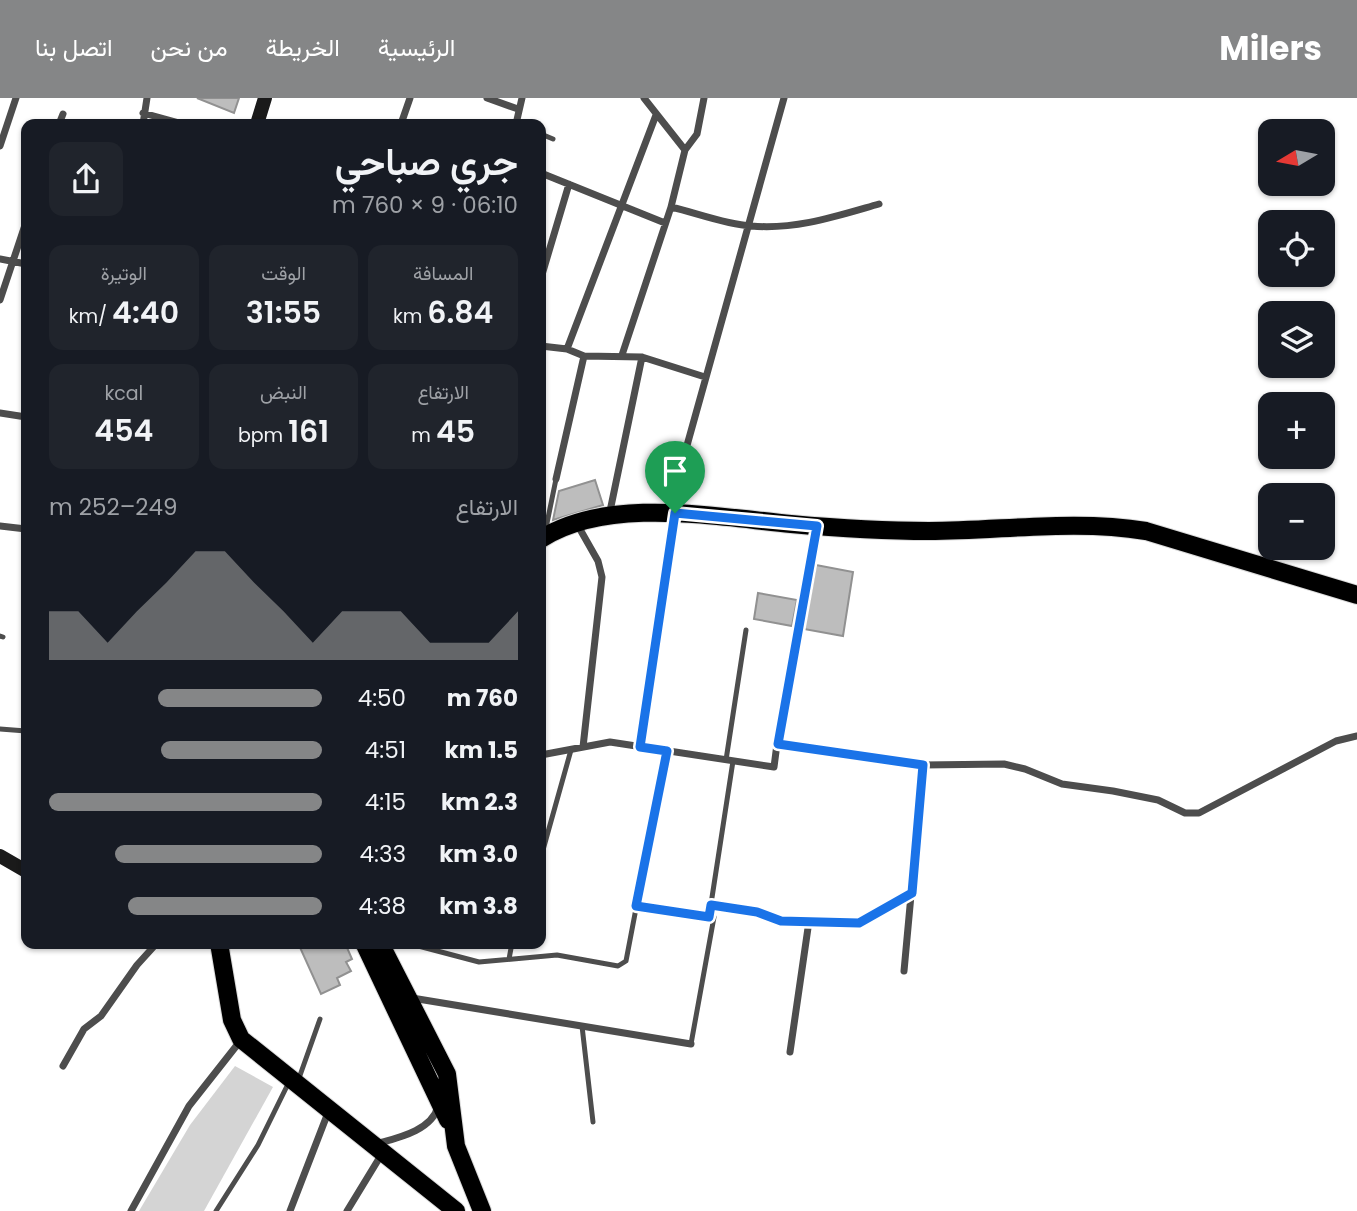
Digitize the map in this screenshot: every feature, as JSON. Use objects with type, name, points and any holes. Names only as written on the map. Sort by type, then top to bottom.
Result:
[{"type":"main road","points":[[259,119],[265,98]]},
{"type":"main road","points":[[546,537],[577,524],[609,517],[675,513],[817,526],[928,531],[1113,526],[1146,531],[1357,595]]},
{"type":"main road","points":[[0,856],[21,868]]},
{"type":"main road","points":[[220,949],[232,1020],[241,1039],[456,1211]]},
{"type":"main road","points":[[367,949],[455,1136]]},
{"type":"main road","points":[[383,949],[447,1074],[455,1136],[464,1172],[482,1211]]},
{"type":"street","points":[[0,146],[16,98]]},
{"type":"street","points":[[143,119],[147,98]]},
{"type":"street","points":[[403,119],[410,98]]},
{"type":"street","points":[[487,98],[518,109]]},
{"type":"street","points":[[517,119],[522,98]]},
{"type":"street","points":[[644,98],[685,150]]},
{"type":"street","points":[[622,355],[671,207],[685,150],[697,134],[704,98]]},
{"type":"street","points":[[640,747],[686,449],[784,98]]},
{"type":"street","points":[[143,113],[165,119]]},
{"type":"street","points":[[61,119],[63,114]]},
{"type":"street","points":[[567,349],[656,115]]},
{"type":"street","points":[[546,175],[665,223]]},
{"type":"street","points":[[546,261],[569,184]]},
{"type":"street","points":[[671,207],[748,226],[811,224],[879,204]]},
{"type":"street","points":[[0,300],[21,237]]},
{"type":"street","points":[[0,259],[21,263]]},
{"type":"street","points":[[546,347],[567,349],[584,356],[642,357],[705,377]]},
{"type":"street","points":[[556,479],[584,356]]},
{"type":"street","points":[[609,517],[642,357]]},
{"type":"street","points":[[0,413],[21,416]]},
{"type":"street","points":[[577,524],[598,561],[602,577],[583,747]]},
{"type":"street","points":[[0,526],[21,528]]},
{"type":"street","points":[[546,754],[610,742],[774,766],[817,526]]},
{"type":"street","points":[[778,744],[923,765],[1004,764],[1025,769],[1062,784],[1158,800],[1185,813],[1199,813],[1336,741],[1357,736]]},
{"type":"street","points":[[904,971],[923,765]]},
{"type":"street","points":[[711,905],[757,912],[781,921],[859,923],[912,893]]},
{"type":"street","points":[[790,1052],[809,921]]},
{"type":"street","points":[[63,1066],[84,1029],[101,1016],[152,949]]},
{"type":"street","points":[[408,998],[691,1044]]},
{"type":"street","points":[[131,1211],[189,1106],[241,1039]]},
{"type":"street","points":[[347,1211],[379,1148],[426,1124],[437,1112],[439,1100]]},
{"type":"street","points":[[290,1211],[330,1108]]},
{"type":"lane","points":[[546,136],[553,139]]},
{"type":"lane","points":[[546,524],[556,479]]},
{"type":"lane","points":[[709,917],[746,630]]},
{"type":"lane","points":[[0,729],[21,731]]},
{"type":"lane","points":[[546,839],[571,750]]},
{"type":"lane","points":[[430,949],[479,962],[557,954],[618,966],[626,961],[667,751]]},
{"type":"lane","points":[[636,906],[714,917],[691,1044]]},
{"type":"lane","points":[[509,960],[511,949]]},
{"type":"lane","points":[[216,1211],[294,1081],[320,1019]]},
{"type":"lane","points":[[582,1026],[593,1122]]},
{"type":"shaded area","points":[[235,1066],[273,1087],[204,1211],[139,1211],[190,1125]]},
{"type":"building","points":[[197,98],[239,98],[234,113]]},
{"type":"building","points":[[595,480],[603,505],[553,520],[559,491]]},
{"type":"building","points":[[816,565],[853,572],[843,636],[804,629]]},
{"type":"building","points":[[758,593],[797,600],[792,626],[754,619]]},
{"type":"building","points":[[301,949],[348,949],[352,959],[346,962],[351,971],[337,978],[340,985],[321,994]]},
{"type":"route","points":[[675,513],[817,526],[778,744],[923,765],[912,893],[859,923],[781,921],[757,912],[711,905],[709,917],[636,906],[667,751],[640,747],[675,513]]}]
